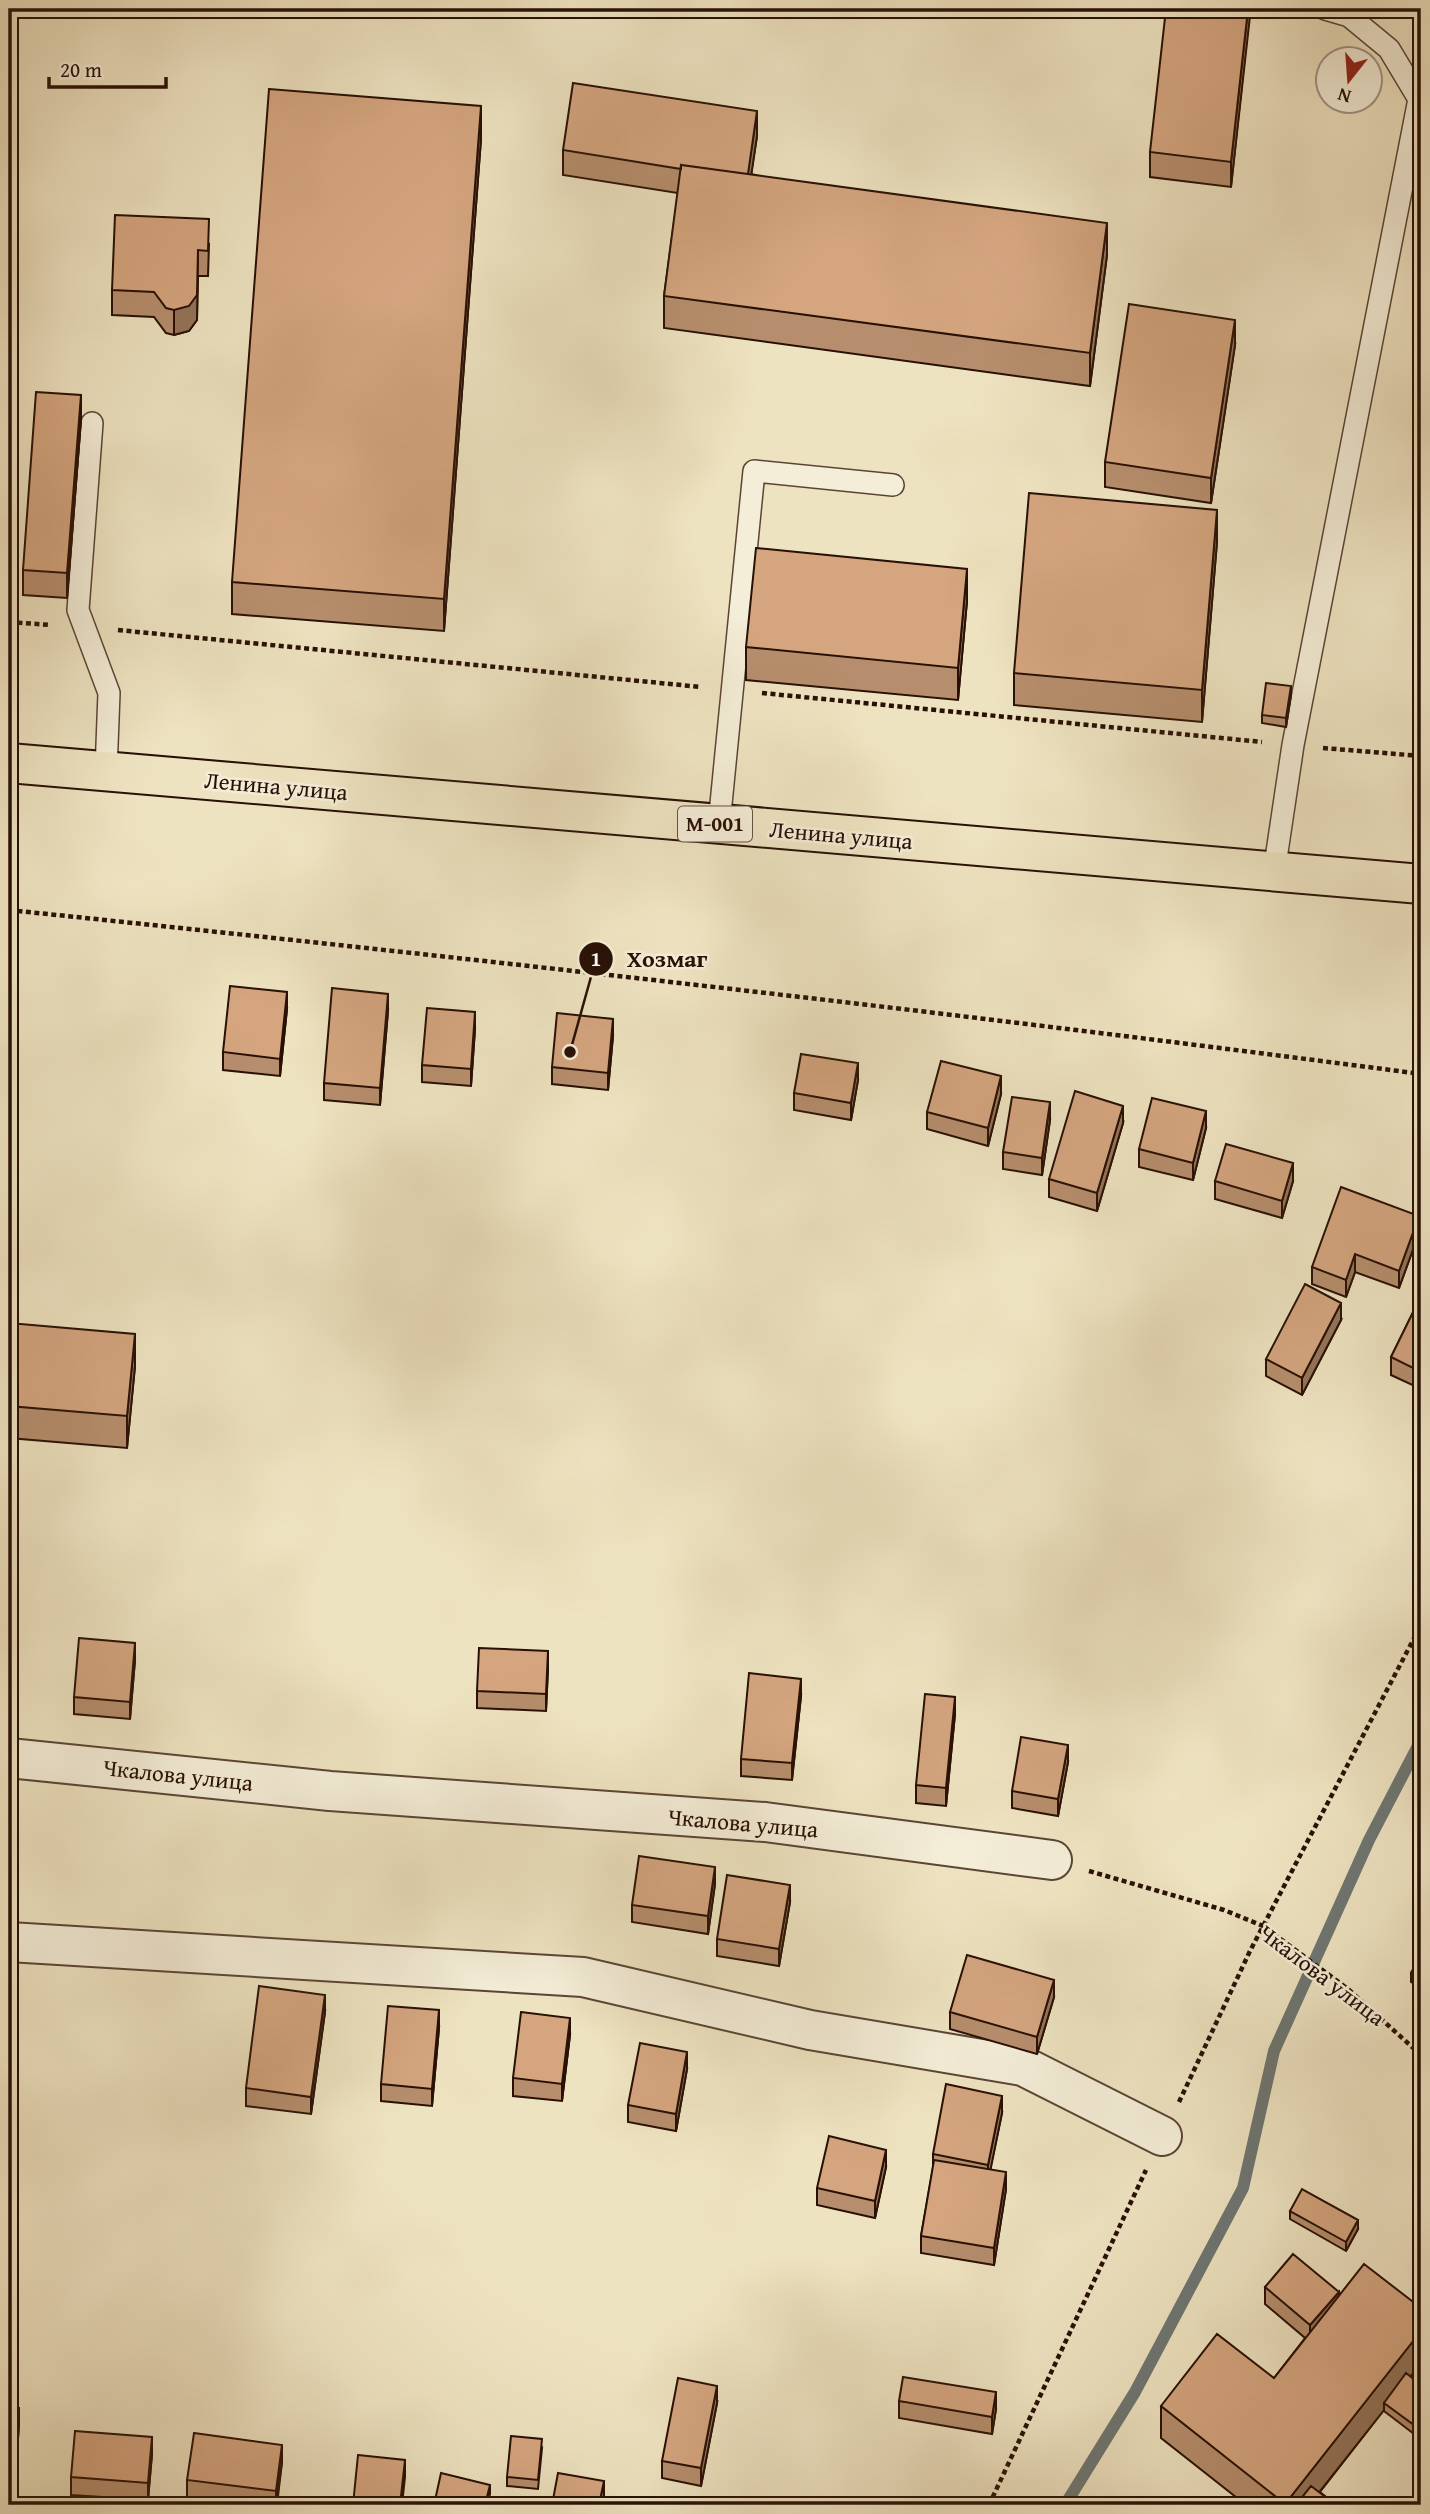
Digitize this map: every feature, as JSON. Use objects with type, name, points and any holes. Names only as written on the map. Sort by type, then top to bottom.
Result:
[{"type":"main road","name":"Ленина улица","points":[[9,763],[1421,884]]},
{"type":"street","name":"Чкалова улица","points":[[9,1758],[330,1791],[765,1822],[1052,1860]]},
{"type":"street","points":[[9,1942],[583,1977],[810,2030],[1023,2066],[1162,2136]]},
{"type":"lane","points":[[1274,872],[1293,745],[1419,99],[1389,49],[1349,13],[1325,9]]},
{"type":"lane","points":[[92,423],[78,610],[109,693],[106,771]]},
{"type":"lane","points":[[719,824],[754,471],[893,485]]},
{"type":"path","points":[[9,910],[482,959],[1236,1049],[1421,1074]]},
{"type":"path","points":[[989,2505],[1263,1926],[1421,1625]]},
{"type":"path","name":"Чкалова улица","points":[[1052,1860],[1224,1910],[1263,1926],[1348,1989],[1421,2055]]},
{"type":"building","points":[[1166,9],[1248,9],[1231,162],[1150,152]]},
{"type":"building","points":[[573,83],[757,111],[748,174],[681,165],[681,169],[563,150]]},
{"type":"building","points":[[269,89],[481,106],[444,599],[232,582]]},
{"type":"building","points":[[681,165],[1107,223],[1090,353],[664,296]]},
{"type":"building","points":[[115,215],[209,219],[208,251],[198,250],[197,295],[189,306],[174,310],[166,308],[154,292],[112,290]]},
{"type":"building","points":[[1129,304],[1235,320],[1211,478],[1105,462]]},
{"type":"building","points":[[36,392],[81,395],[67,573],[23,570]]},
{"type":"building","points":[[1029,493],[1217,510],[1202,690],[1014,673]]},
{"type":"building","points":[[1414,496],[1421,496],[1421,581],[1415,581]]},
{"type":"building","points":[[756,548],[967,569],[958,668],[746,647]]},
{"type":"building","points":[[1266,683],[1291,686],[1286,718],[1262,715]]},
{"type":"building","points":[[230,986],[287,992],[280,1059],[223,1052]]},
{"type":"building","points":[[332,988],[388,994],[380,1088],[324,1083]]},
{"type":"building","points":[[427,1008],[475,1012],[471,1069],[422,1065]]},
{"type":"building","points":[[557,1013],[613,1019],[608,1073],[552,1067]]},
{"type":"building","points":[[801,1054],[858,1063],[851,1103],[794,1093]]},
{"type":"building","points":[[941,1061],[1001,1076],[988,1128],[927,1112]]},
{"type":"building","points":[[1075,1091],[1123,1106],[1097,1193],[1049,1179]]},
{"type":"building","points":[[1012,1097],[1050,1102],[1042,1158],[1003,1152]]},
{"type":"building","points":[[1152,1098],[1206,1111],[1193,1163],[1139,1149]]},
{"type":"building","points":[[1226,1144],[1293,1163],[1282,1201],[1215,1181]]},
{"type":"building","points":[[1341,1187],[1419,1216],[1399,1271],[1355,1254],[1346,1280],[1312,1267]]},
{"type":"building","points":[[1305,1284],[1341,1303],[1302,1378],[1266,1359]]},
{"type":"building","points":[[1421,1296],[1421,1372],[1391,1357]]},
{"type":"building","points":[[9,1323],[135,1334],[127,1416],[9,1406]]},
{"type":"building","points":[[79,1638],[135,1643],[130,1702],[74,1697]]},
{"type":"building","points":[[479,1648],[548,1651],[546,1694],[477,1691]]},
{"type":"building","points":[[749,1673],[801,1679],[792,1763],[741,1759]]},
{"type":"building","points":[[925,1694],[955,1697],[946,1788],[916,1785]]},
{"type":"building","points":[[1021,1737],[1068,1745],[1058,1799],[1012,1791]]},
{"type":"building","points":[[639,1856],[715,1867],[708,1916],[632,1905]]},
{"type":"building","points":[[727,1875],[790,1885],[779,1949],[717,1939]]},
{"type":"building","points":[[967,1955],[1054,1980],[1037,2037],[950,2012]]},
{"type":"building","points":[[1421,1956],[1421,1979],[1411,1973]]},
{"type":"building","points":[[259,1986],[325,1995],[311,2097],[246,2088]]},
{"type":"building","points":[[388,2006],[439,2010],[432,2089],[381,2084]]},
{"type":"building","points":[[521,2012],[570,2018],[562,2084],[513,2078]]},
{"type":"building","points":[[640,2043],[687,2052],[676,2114],[628,2105]]},
{"type":"building","points":[[946,2084],[1002,2096],[988,2165],[933,2154]]},
{"type":"building","points":[[829,2136],[886,2150],[875,2201],[817,2188]]},
{"type":"building","points":[[934,2160],[1006,2172],[994,2248],[921,2236]]},
{"type":"building","points":[[1302,2189],[1358,2220],[1346,2242],[1290,2211]]},
{"type":"building","points":[[1293,2254],[1339,2292],[1310,2325],[1265,2287]]},
{"type":"building","points":[[1364,2264],[1421,2308],[1421,2331],[1285,2504],[1161,2406],[1217,2334],[1274,2378]]},
{"type":"building","points":[[1406,2373],[1421,2385],[1421,2416],[1414,2425],[1384,2403]]},
{"type":"building","points":[[903,2377],[996,2392],[992,2417],[899,2401]]},
{"type":"building","points":[[678,2378],[717,2386],[701,2468],[662,2461]]},
{"type":"building","points":[[9,2407],[19,2408],[14,2475],[9,2475]]},
{"type":"building","points":[[75,2431],[152,2437],[148,2483],[71,2477]]},
{"type":"building","points":[[194,2433],[282,2445],[276,2491],[187,2480]]},
{"type":"building","points":[[511,2436],[542,2439],[538,2480],[507,2477]]},
{"type":"building","points":[[358,2455],[405,2460],[400,2505],[353,2505]]},
{"type":"building","points":[[441,2473],[490,2485],[485,2505],[434,2505]]},
{"type":"building","points":[[558,2473],[604,2481],[599,2505],[552,2505]]},
{"type":"building","points":[[1311,2486],[1336,2505],[1296,2505]]},
{"type":"waterway","points":[[1065,2505],[1135,2392],[1243,2188],[1274,2051],[1369,1840],[1421,1740]]},
{"type":"place","name":"Хозмаг","points":[[570,1052]]}]
